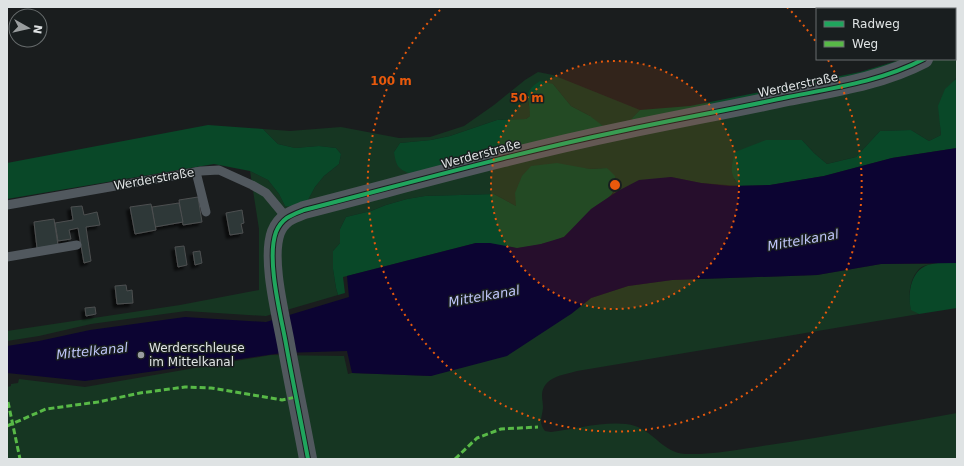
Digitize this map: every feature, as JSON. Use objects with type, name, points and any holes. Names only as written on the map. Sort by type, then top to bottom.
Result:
[{"type":"street","name":"Werderstraße","points":[[286,217],[304,210],[528,152],[620,131],[822,91],[868,80],[906,68],[922,60]]},
{"type":"street","points":[[286,217],[276,232],[273,251],[274,272],[279,307],[308,459]]},
{"type":"lane","name":"Werderstraße","points":[[7,205],[196,172],[219,170],[266,193],[286,217]]},
{"type":"lane","points":[[196,172],[206,212]]},
{"type":"lane","points":[[7,257],[76,245]]},
{"type":"green space","points":[[957,25],[957,78],[955,79],[940,124],[941,135],[929,141],[911,130],[880,131],[856,157],[827,164],[802,140],[734,179],[739,186],[701,183],[671,177],[618,191],[613,194],[616,186],[607,168],[576,168],[516,206],[494,194],[425,196],[407,199],[371,211],[346,217],[340,229],[340,243],[333,251],[333,269],[338,295],[266,316],[186,311],[91,324],[39,336],[7,341],[7,331],[180,305],[259,290],[259,229],[250,171],[268,180],[279,194],[285,206],[308,200],[315,187],[324,176],[339,164],[341,154],[336,148],[319,146],[295,148],[278,144],[263,129],[290,131],[341,127],[399,138],[430,137],[464,126],[494,105],[525,80],[538,72],[553,75],[640,110],[632,118],[821,87],[898,62],[893,62],[896,60],[956,60]],"holes":[[[553,84],[571,106],[590,116],[394,152],[400,143],[431,140],[450,136],[497,120],[526,119],[530,116],[527,98]]]},
{"type":"green space","points":[[893,62],[898,62],[897,67],[635,124],[632,118],[640,110],[690,106],[860,72]]},
{"type":"green space","points":[[957,78],[957,148],[892,158],[824,176],[770,185],[739,186],[732,173],[735,152],[766,140],[802,140],[827,164],[856,157],[880,131],[911,130],[929,141],[941,135],[938,106],[945,89]]},
{"type":"green space","points":[[540,81],[553,84],[571,106],[590,116],[603,126],[601,130],[411,174],[400,169],[398,166],[394,152],[400,143],[431,140],[450,136],[497,120],[526,119],[530,116],[528,93],[534,85]]},
{"type":"green space","points":[[208,125],[263,129],[278,144],[295,148],[319,146],[336,148],[341,154],[339,164],[324,176],[315,187],[308,200],[295,207],[285,206],[279,194],[268,180],[250,171],[214,164],[7,199],[7,163]]},
{"type":"green space","points":[[557,163],[590,169],[607,168],[615,176],[614,189],[609,197],[591,210],[565,236],[549,242],[519,248],[476,243],[343,277],[345,293],[338,295],[333,269],[333,251],[340,243],[340,229],[346,217],[371,211],[407,199],[425,196],[494,194],[516,206],[515,193],[522,176],[531,166]]},
{"type":"green space","points":[[935,263],[957,263],[957,308],[919,314],[911,310],[910,289],[915,275],[919,270],[925,266]]},
{"type":"green space","points":[[881,264],[931,264],[923,266],[919,269],[911,283],[911,309],[919,314],[566,374],[550,381],[543,389],[542,425],[545,431],[551,432],[594,425],[626,424],[642,429],[671,450],[678,453],[706,454],[840,434],[957,413],[957,458],[7,459],[7,387],[11,386],[11,384],[18,383],[19,379],[85,387],[271,355],[344,356],[348,374],[431,376],[571,314],[591,298],[628,286],[672,280],[817,275]]},
{"type":"water","name":"Mittelkanal","points":[[957,148],[957,263],[881,264],[817,275],[672,280],[628,286],[591,298],[571,314],[507,356],[431,376],[352,373],[347,351],[282,353],[85,381],[7,373],[7,346],[90,330],[185,317],[266,322],[349,297],[347,276],[476,243],[490,243],[517,248],[541,244],[564,237],[591,209],[618,191],[639,180],[671,177],[701,183],[729,186],[770,185],[824,176],[892,158]]},
{"type":"building","points":[[198,197],[202,222],[183,225],[179,200]]},
{"type":"building","points":[[179,203],[183,222],[155,227],[152,207]]},
{"type":"building","points":[[151,204],[156,230],[135,234],[130,207]]},
{"type":"building","points":[[82,206],[84,215],[97,212],[100,225],[86,227],[91,261],[84,263],[78,228],[69,230],[71,239],[58,241],[55,223],[73,220],[71,207]]},
{"type":"building","points":[[242,210],[244,223],[241,224],[243,233],[230,235],[226,213]]},
{"type":"building","points":[[54,219],[58,245],[37,248],[34,222]]},
{"type":"building","points":[[184,246],[187,265],[178,267],[175,247]]},
{"type":"building","points":[[200,251],[202,263],[195,265],[193,252]]},
{"type":"building","points":[[126,285],[127,291],[132,290],[133,303],[117,304],[115,286]]},
{"type":"building","points":[[95,307],[96,314],[86,316],[85,308]]},
{"type":"marked path","points":[[7,426],[46,409],[98,402],[140,393],[185,387],[211,388],[282,400],[296,397]]},
{"type":"marked path","points":[[8,402],[20,459]]},
{"type":"marked path","points":[[455,459],[477,438],[501,429],[538,427]]},
{"type":"cycle path","points":[[308,459],[273,272],[273,243],[278,227],[287,218],[304,210],[542,149],[858,83],[892,73],[922,60]]},
{"type":"place","name":"Werderschleuse im Mittelkanal","points":[[141,355]]}]
